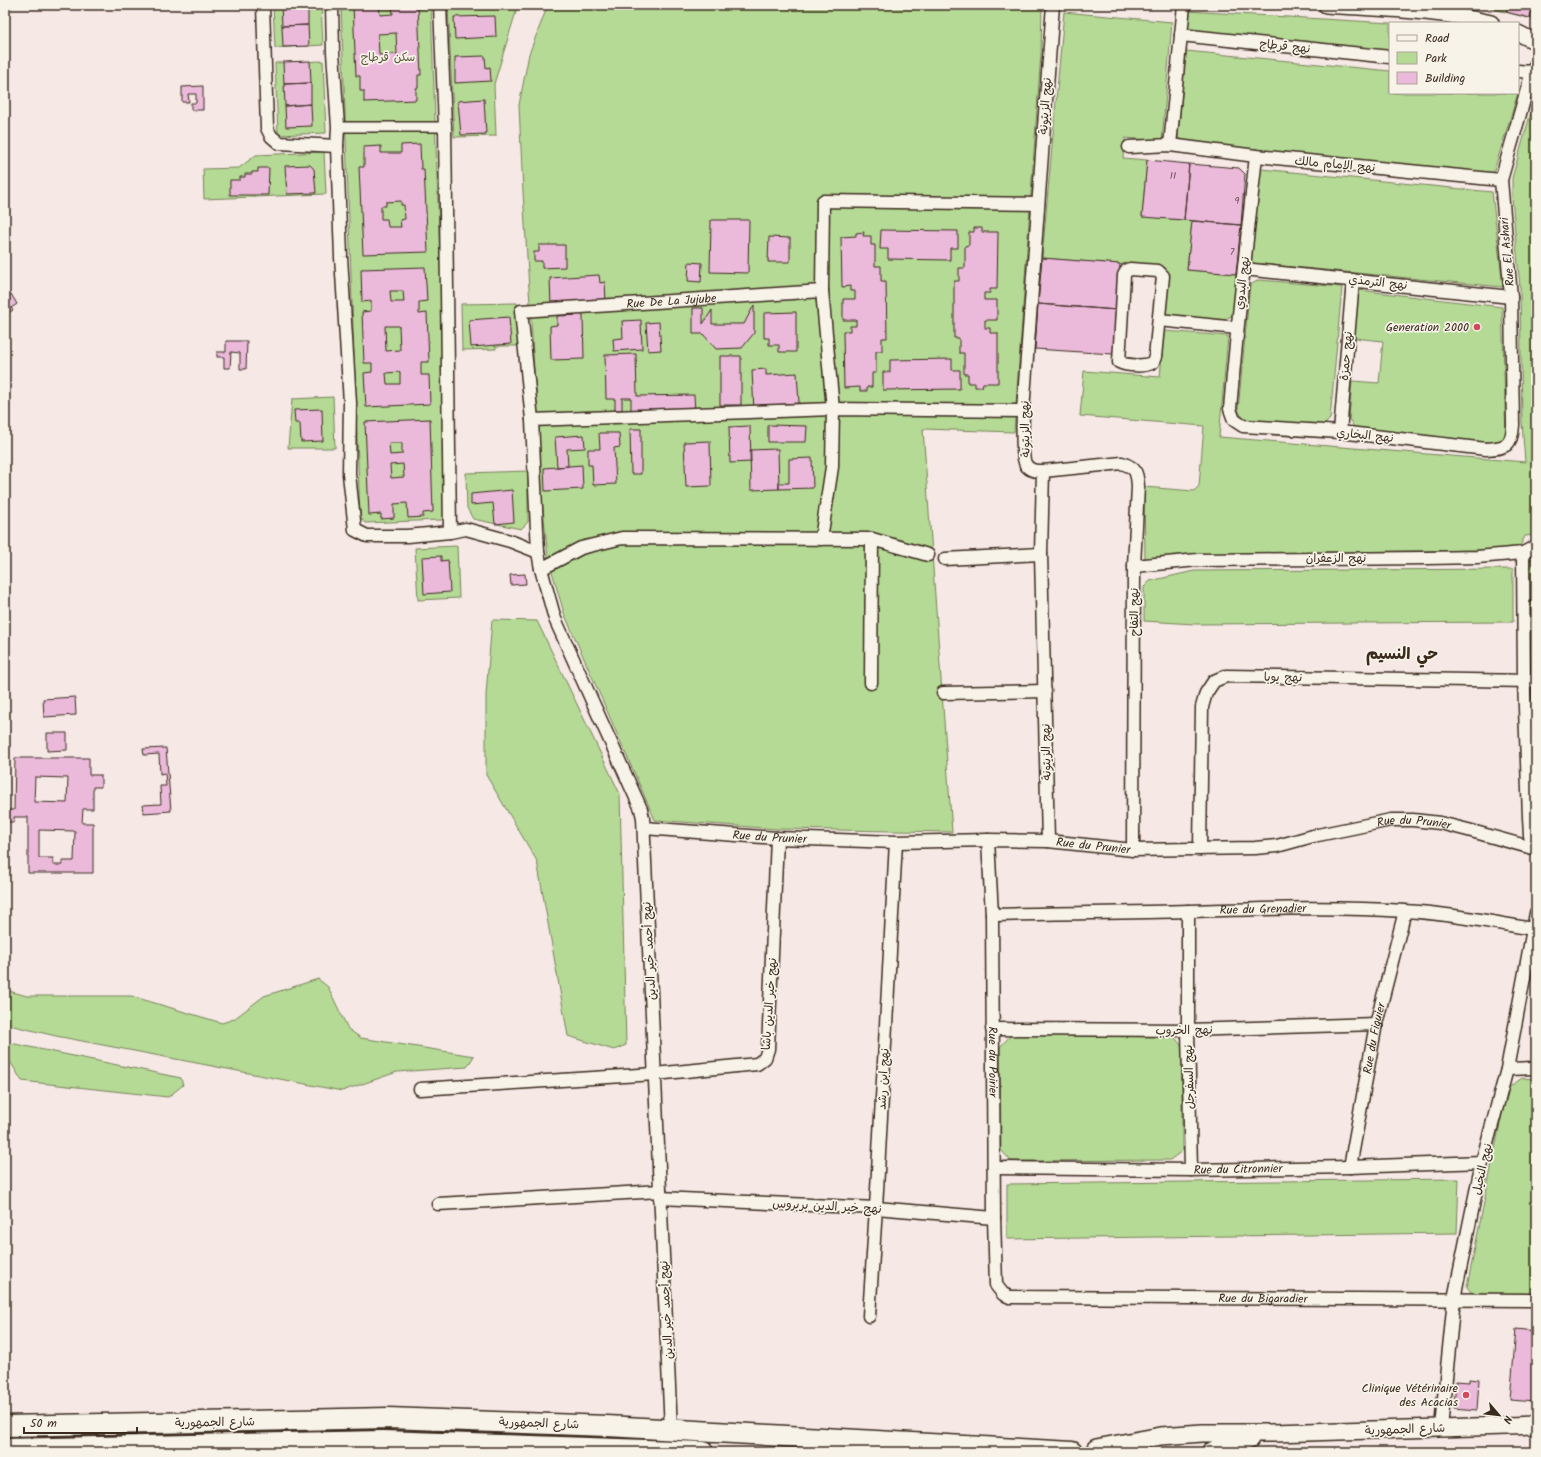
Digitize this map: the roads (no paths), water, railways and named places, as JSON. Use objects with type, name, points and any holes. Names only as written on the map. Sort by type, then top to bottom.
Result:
[{"type":"highway","name":"شارع الجمهورية","points":[[5,1426],[388,1418],[671,1430],[1073,1452]]},
{"type":"highway","name":"شارع الجمهورية","points":[[5,1449],[383,1441],[703,1452]]},
{"type":"main road","name":"شارع الجمهورية","points":[[1073,1452],[1161,1436],[1202,1433],[1273,1433],[1536,1425]]},
{"type":"main road","name":"شارع الجمهورية","points":[[1210,1452],[1222,1446],[1273,1433]]},
{"type":"main road","points":[[1096,1448],[1111,1449],[1121,1452]]},
{"type":"street","points":[[263,5],[267,128],[271,136],[279,143],[337,146]]},
{"type":"street","points":[[332,5],[333,52],[338,127],[337,146],[341,257],[350,403],[348,474],[355,530],[367,536],[407,536],[466,529],[510,541],[538,552]]},
{"type":"street","points":[[440,5],[445,127],[450,532]]},
{"type":"street","name":"نهج الزيتونة","points":[[1048,841],[1041,554],[1043,471],[1032,471],[1025,464],[1023,411],[1053,5]]},
{"type":"street","points":[[1170,145],[1184,5]]},
{"type":"street","points":[[1326,5],[1427,8],[1486,22]]},
{"type":"street","points":[[1519,34],[1536,42]]},
{"type":"street","name":"نهج قرطاج","points":[[1181,35],[1389,57]]},
{"type":"street","points":[[1519,70],[1534,68]]},
{"type":"street","name":"Rue El Ashari","points":[[1508,443],[1512,436],[1513,425],[1511,297],[1501,180],[1534,68]]},
{"type":"street","points":[[338,127],[445,127]]},
{"type":"street","name":"نهج الإمام مالك","points":[[1129,148],[1170,145],[1256,156],[1501,180]]},
{"type":"street","name":"نهج البدوي","points":[[1230,409],[1237,328],[1256,156]]},
{"type":"street","points":[[821,539],[832,467],[833,409],[822,291],[823,201],[1038,204]]},
{"type":"street","name":"نهج الترمذي","points":[[1244,269],[1511,297]]},
{"type":"street","points":[[1127,270],[1158,271],[1162,274],[1159,320],[1155,357],[1153,362],[1148,364],[1124,364],[1119,362],[1124,276],[1127,270]]},
{"type":"street","name":"نهج حمزة","points":[[1340,432],[1353,280]]},
{"type":"street","name":"Rue De La Jujube","points":[[521,311],[822,291]]},
{"type":"street","name":"نهج أحمد خير الدين","points":[[521,311],[532,420],[540,569],[555,619],[641,809],[644,828],[671,1430]]},
{"type":"street","points":[[1159,320],[1237,328]]},
{"type":"street","points":[[532,420],[833,409],[1023,411]]},
{"type":"street","name":"نهج البخاري","points":[[1230,409],[1234,420],[1243,426],[1340,432],[1486,449],[1501,448],[1508,443]]},
{"type":"street","name":"نهج التفاح","points":[[1043,471],[1122,464],[1131,467],[1137,473],[1138,486],[1134,566],[1133,850]]},
{"type":"street","points":[[540,569],[582,548],[622,538],[872,539],[928,555]]},
{"type":"street","points":[[871,683],[872,539]]},
{"type":"street","name":"نهج الزعفران","points":[[1134,566],[1198,560],[1427,558],[1522,553],[1536,546]]},
{"type":"street","points":[[1522,553],[1528,817],[1530,836],[1536,848]]},
{"type":"street","points":[[945,559],[1041,554]]},
{"type":"street","name":"نهج يوبا","points":[[1200,849],[1202,707],[1206,692],[1214,681],[1226,676],[1536,681]]},
{"type":"street","points":[[942,693],[1045,692]]},
{"type":"street","name":"Rue du Prunier","points":[[644,828],[777,838],[896,842],[988,840],[1048,841],[1133,850],[1255,848],[1277,846],[1313,836],[1391,820],[1413,820],[1440,823],[1536,848]]},
{"type":"street","name":"نهج خير الدين باشا","points":[[655,1074],[750,1066],[757,1064],[765,1058],[768,1049],[777,838]]},
{"type":"street","name":"Rue du Poirier","points":[[988,840],[992,915],[994,1218],[996,1285]]},
{"type":"street","name":"نهج ابن رشد","points":[[869,1316],[896,842]]},
{"type":"street","name":"Rue du Grenadier","points":[[992,915],[1267,908],[1405,911],[1444,915],[1533,937]]},
{"type":"street","name":"نهج السفرجل","points":[[1188,911],[1188,1030],[1191,1170]]},
{"type":"street","name":"Rue du Figuier","points":[[1350,1167],[1376,1024],[1405,911]]},
{"type":"street","name":"نهج النخيل","points":[[1441,1427],[1454,1299],[1482,1162],[1507,1069],[1533,937],[1536,913]]},
{"type":"street","name":"نهج الخروب","points":[[992,1029],[1188,1030],[1376,1024]]},
{"type":"street","points":[[1507,1069],[1536,1068]]},
{"type":"street","points":[[420,1089],[655,1074]]},
{"type":"street","name":"Rue du Citronnier","points":[[994,1168],[1191,1170],[1350,1167],[1482,1162]]},
{"type":"street","points":[[438,1204],[660,1195]]},
{"type":"street","name":"نهج خير الدين بربروس","points":[[660,1195],[876,1208],[994,1218]]},
{"type":"street","name":"Rue du Bigaradier","points":[[996,1285],[1003,1294],[1010,1297],[1536,1300]]},
{"type":"place","name":"Generation 2000","points":[[1477,327]]},
{"type":"place","name":"Clinique Vétérinaire des Acacias","points":[[1466,1395]]},
{"type":"district","name":"حي النسيم","points":[[1402,653]]},
{"type":"park label","name":"سكن قرطاج","points":[[388,57]]}]
